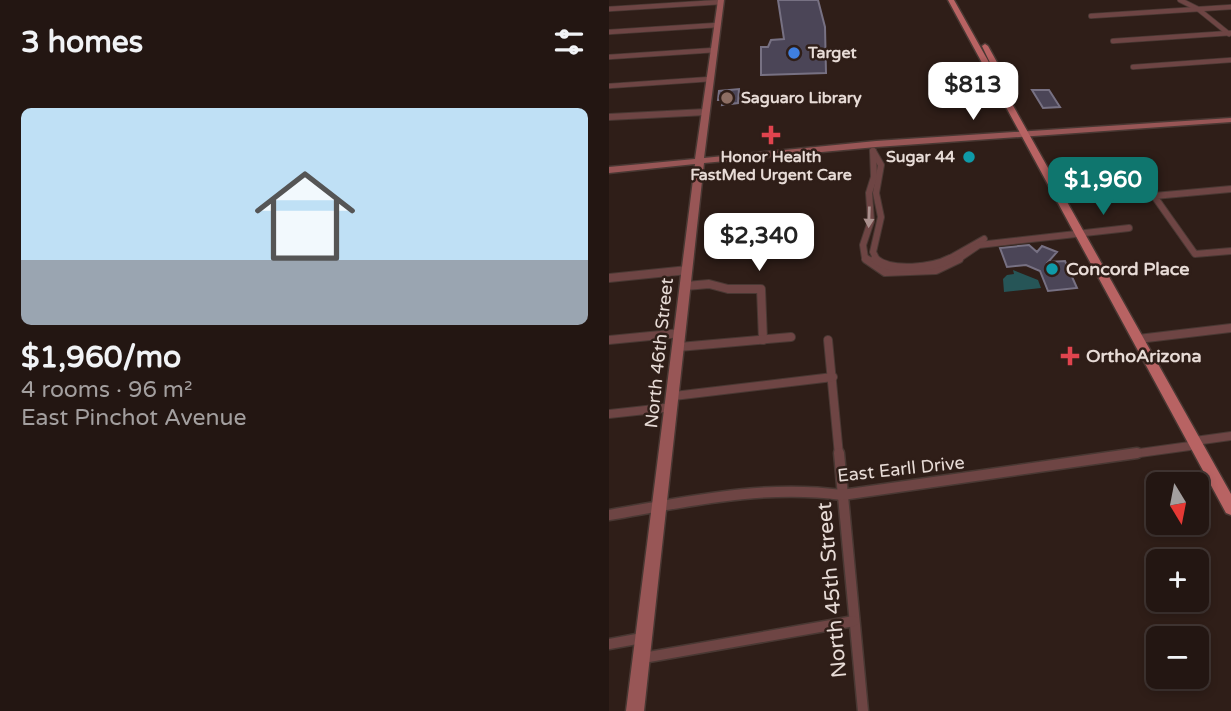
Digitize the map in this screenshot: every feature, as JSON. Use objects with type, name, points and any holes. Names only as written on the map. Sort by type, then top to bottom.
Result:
[{"type":"main road","points":[[951,0],[961,12]]},
{"type":"main road","points":[[959,0],[961,12],[990,76],[1000,84],[1231,508]]},
{"type":"main road","points":[[945,146],[1028,136]]},
{"type":"main road","points":[[875,148],[1028,136]]},
{"type":"main road","points":[[609,170],[700,162]]},
{"type":"street","points":[[1180,0],[1198,9],[1230,34]]},
{"type":"street","points":[[609,9],[721,1]]},
{"type":"street","name":"North 46th Street","points":[[635,711],[721,1]]},
{"type":"street","points":[[1091,16],[1231,7]]},
{"type":"street","points":[[609,32],[718,24]]},
{"type":"street","points":[[1113,41],[1230,34]]},
{"type":"street","points":[[609,57],[715,50]]},
{"type":"street","points":[[1133,66],[1231,60]]},
{"type":"street","points":[[609,86],[711,79]]},
{"type":"street","points":[[609,117],[706,112]]},
{"type":"street","points":[[1028,136],[1231,120]]},
{"type":"street","points":[[700,162],[875,148],[945,146]]},
{"type":"street","points":[[700,162],[707,165],[812,157],[875,148]]},
{"type":"street","points":[[875,148],[874,177],[869,193],[871,221],[863,246],[865,258],[885,271],[910,272],[949,266],[979,245],[1129,228]]},
{"type":"street","points":[[1231,189],[1154,196],[1195,254],[1231,251]]},
{"type":"street","points":[[609,278],[688,270]]},
{"type":"street","points":[[686,286],[709,284],[728,289],[751,286],[761,289],[763,340]]},
{"type":"street","points":[[1138,339],[1231,328]]},
{"type":"street","points":[[609,340],[763,340],[791,337]]},
{"type":"street","name":"North 45th Street","points":[[828,340],[863,711]]},
{"type":"street","points":[[609,414],[833,376]]},
{"type":"street","name":"East Earll Drive","points":[[609,514],[785,490],[818,489],[842,495],[1231,436]]},
{"type":"street","points":[[643,658],[854,621]]},
{"type":"street","points":[[609,644],[645,638]]},
{"type":"water","points":[[1013,270],[1038,280],[1041,288],[1004,292],[1003,279],[1014,274]]},
{"type":"building","points":[[778,0],[818,0],[825,27],[826,73],[761,75],[761,47],[768,47],[771,40],[784,39]]},
{"type":"building","name":"Saguaro Library","points":[[739,89],[738,103],[722,105],[723,100],[718,100],[719,91]]},
{"type":"building","points":[[1032,90],[1049,90],[1060,107],[1043,108]]},
{"type":"building","name":"Concord Place","points":[[1029,245],[1037,252],[1042,246],[1057,252],[1048,262],[1065,261],[1077,288],[1048,291],[1040,271],[1026,265],[1007,267],[1000,248]]},
{"type":"place","name":"Target","points":[[794,53]]},
{"type":"place","name":"Saguaro Library","points":[[727,98]]},
{"type":"place","name":"Honor Health FastMed Urgent Care","points":[[771,135]]},
{"type":"place","name":"Sugar 44","points":[[969,157]]},
{"type":"place","name":"Concord Place","points":[[1052,269]]},
{"type":"place","name":"OrthoArizona","points":[[1070,356]]}]
